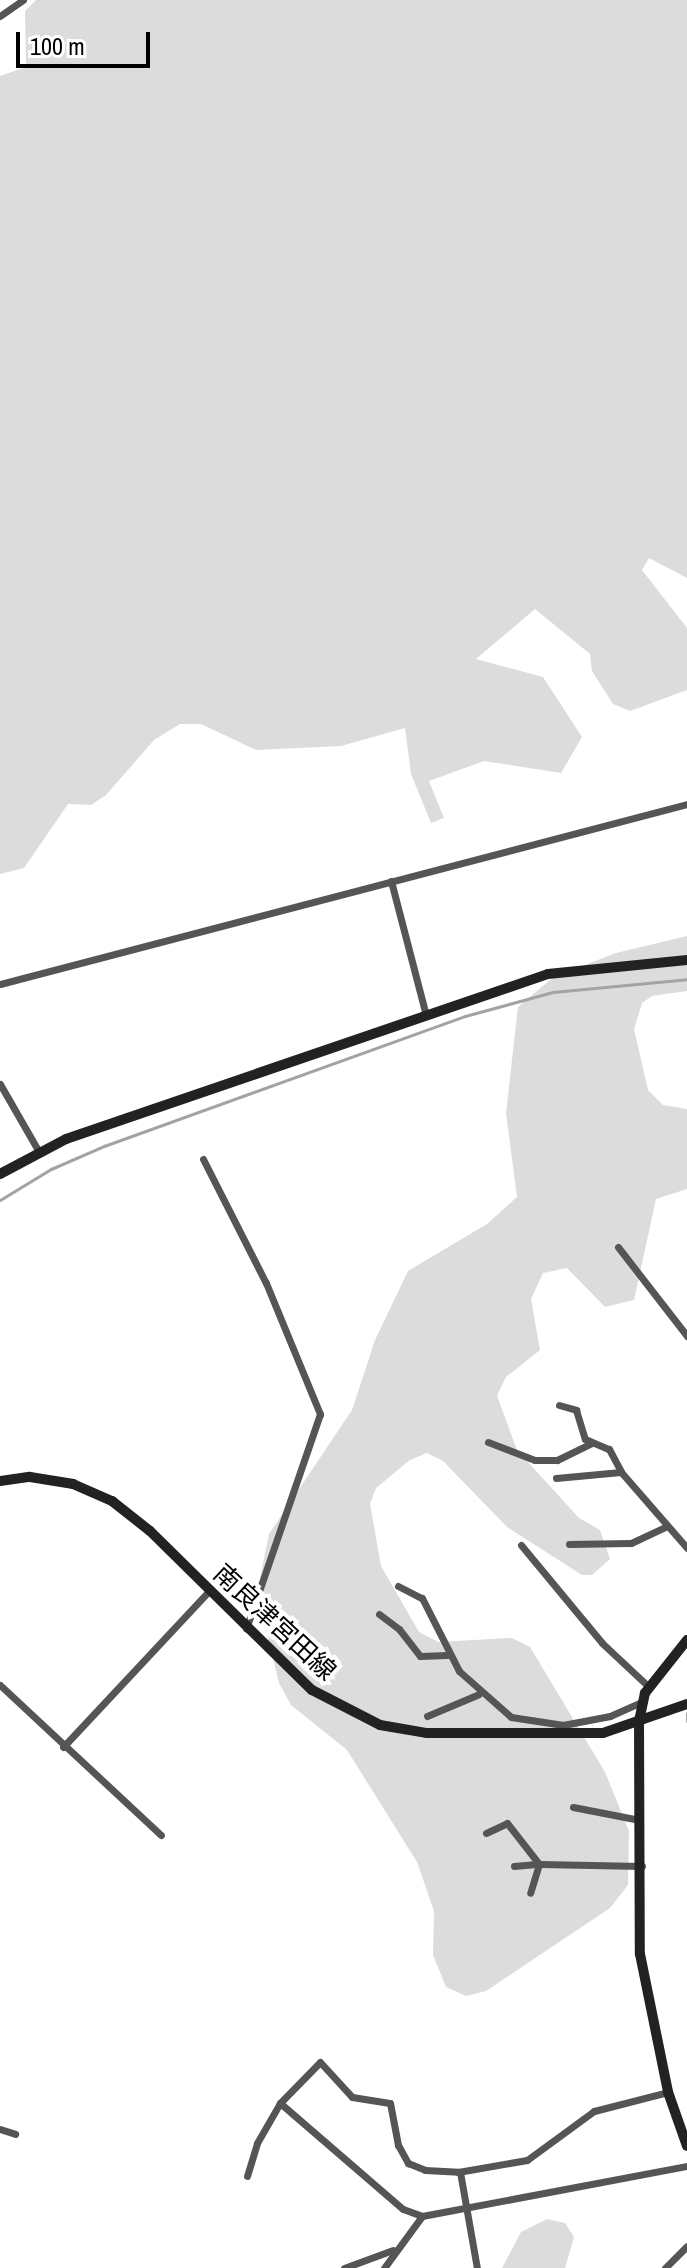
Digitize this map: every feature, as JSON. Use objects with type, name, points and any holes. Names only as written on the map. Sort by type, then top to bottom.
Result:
[{"type":"street","points":[[0,16],[23,0]]},
{"type":"street","points":[[0,984],[687,804]]},
{"type":"street","points":[[391,881],[426,1015]]},
{"type":"street","points":[[0,1174],[38,1150],[426,1015],[576,968],[687,960]]},
{"type":"street","points":[[0,1084],[38,1150]]},
{"type":"street","points":[[203,1159],[266,1283],[320,1414],[245,1630]]},
{"type":"street","points":[[618,1247],[687,1336]]},
{"type":"street","points":[[559,1405],[576,1410],[580,1431],[592,1443],[609,1449],[621,1472],[665,1527],[687,1548]]},
{"type":"street","points":[[488,1442],[535,1460],[557,1460],[592,1443]]},
{"type":"street","points":[[556,1478],[621,1472]]},
{"type":"street","name":"南良津宮田線","points":[[0,1481],[30,1477],[73,1484],[112,1501],[150,1531],[245,1630],[312,1690],[380,1725],[427,1733],[566,1736],[603,1733],[682,1706]]},
{"type":"street","points":[[569,1544],[631,1543],[665,1527]]},
{"type":"street","points":[[521,1545],[602,1643],[649,1687]]},
{"type":"street","points":[[398,1586],[427,1606],[447,1655],[479,1694],[511,1717],[563,1725],[610,1716],[643,1701]]},
{"type":"street","points":[[63,1747],[208,1592]]},
{"type":"street","points":[[379,1614],[399,1629],[420,1656],[447,1655]]},
{"type":"street","points":[[687,1640],[649,1687],[639,1722],[642,1968],[668,2092],[687,2146]]},
{"type":"street","points":[[0,1685],[63,1747],[161,1835]]},
{"type":"street","points":[[427,1716],[479,1694]]},
{"type":"street","points":[[573,1807],[640,1820]]},
{"type":"street","points":[[486,1833],[507,1823],[539,1864]]},
{"type":"street","points":[[530,1893],[539,1864]]},
{"type":"street","points":[[514,1866],[642,1866]]},
{"type":"street","points":[[247,2176],[257,2143],[280,2103],[320,2062],[352,2097],[390,2103],[398,2145],[408,2163],[425,2170],[460,2172],[527,2160],[594,2111],[668,2092]]},
{"type":"street","points":[[280,2103],[403,2209],[422,2216],[687,2166]]},
{"type":"street","points":[[0,2129],[15,2134]]},
{"type":"street","points":[[460,2172],[477,2268]]},
{"type":"street","points":[[384,2268],[393,2250],[422,2216]]},
{"type":"street","points":[[665,2268],[687,2246]]},
{"type":"street","points":[[344,2268],[393,2250]]},
{"type":"shaded area","points":[[36,0],[687,0],[687,578],[649,558],[642,570],[687,628],[687,690],[630,711],[613,704],[592,671],[590,654],[535,609],[476,659],[543,677],[582,737],[561,773],[484,761],[429,781],[444,818],[431,823],[411,774],[405,728],[341,746],[256,750],[201,724],[180,724],[154,740],[106,795],[91,805],[68,804],[24,868],[0,874],[0,76],[26,67],[25,11]]},
{"type":"shaded area","points":[[687,936],[687,991],[652,996],[642,1003],[634,1029],[648,1090],[663,1105],[687,1109],[687,1189],[656,1199],[634,1300],[605,1307],[567,1268],[543,1273],[531,1299],[540,1350],[506,1377],[497,1396],[517,1450],[579,1518],[600,1530],[610,1559],[592,1575],[582,1575],[507,1527],[443,1461],[427,1453],[410,1460],[376,1488],[370,1504],[381,1566],[419,1632],[438,1642],[512,1638],[530,1647],[605,1772],[629,1831],[628,1885],[610,1908],[486,1991],[466,1996],[446,1987],[433,1955],[434,1911],[417,1862],[347,1750],[291,1705],[279,1683],[257,1593],[269,1534],[352,1410],[375,1340],[408,1271],[487,1224],[517,1197],[506,1113],[518,1007],[550,980],[569,971],[616,953]]},
{"type":"shaded area","points":[[547,2219],[565,2223],[574,2237],[565,2268],[502,2268],[521,2232]]},
{"type":"waterway","points":[[0,1200],[51,1169],[104,1146],[465,1016],[553,992],[687,979]]},
{"type":"waterway","points":[[687,1713],[687,1721]]}]
